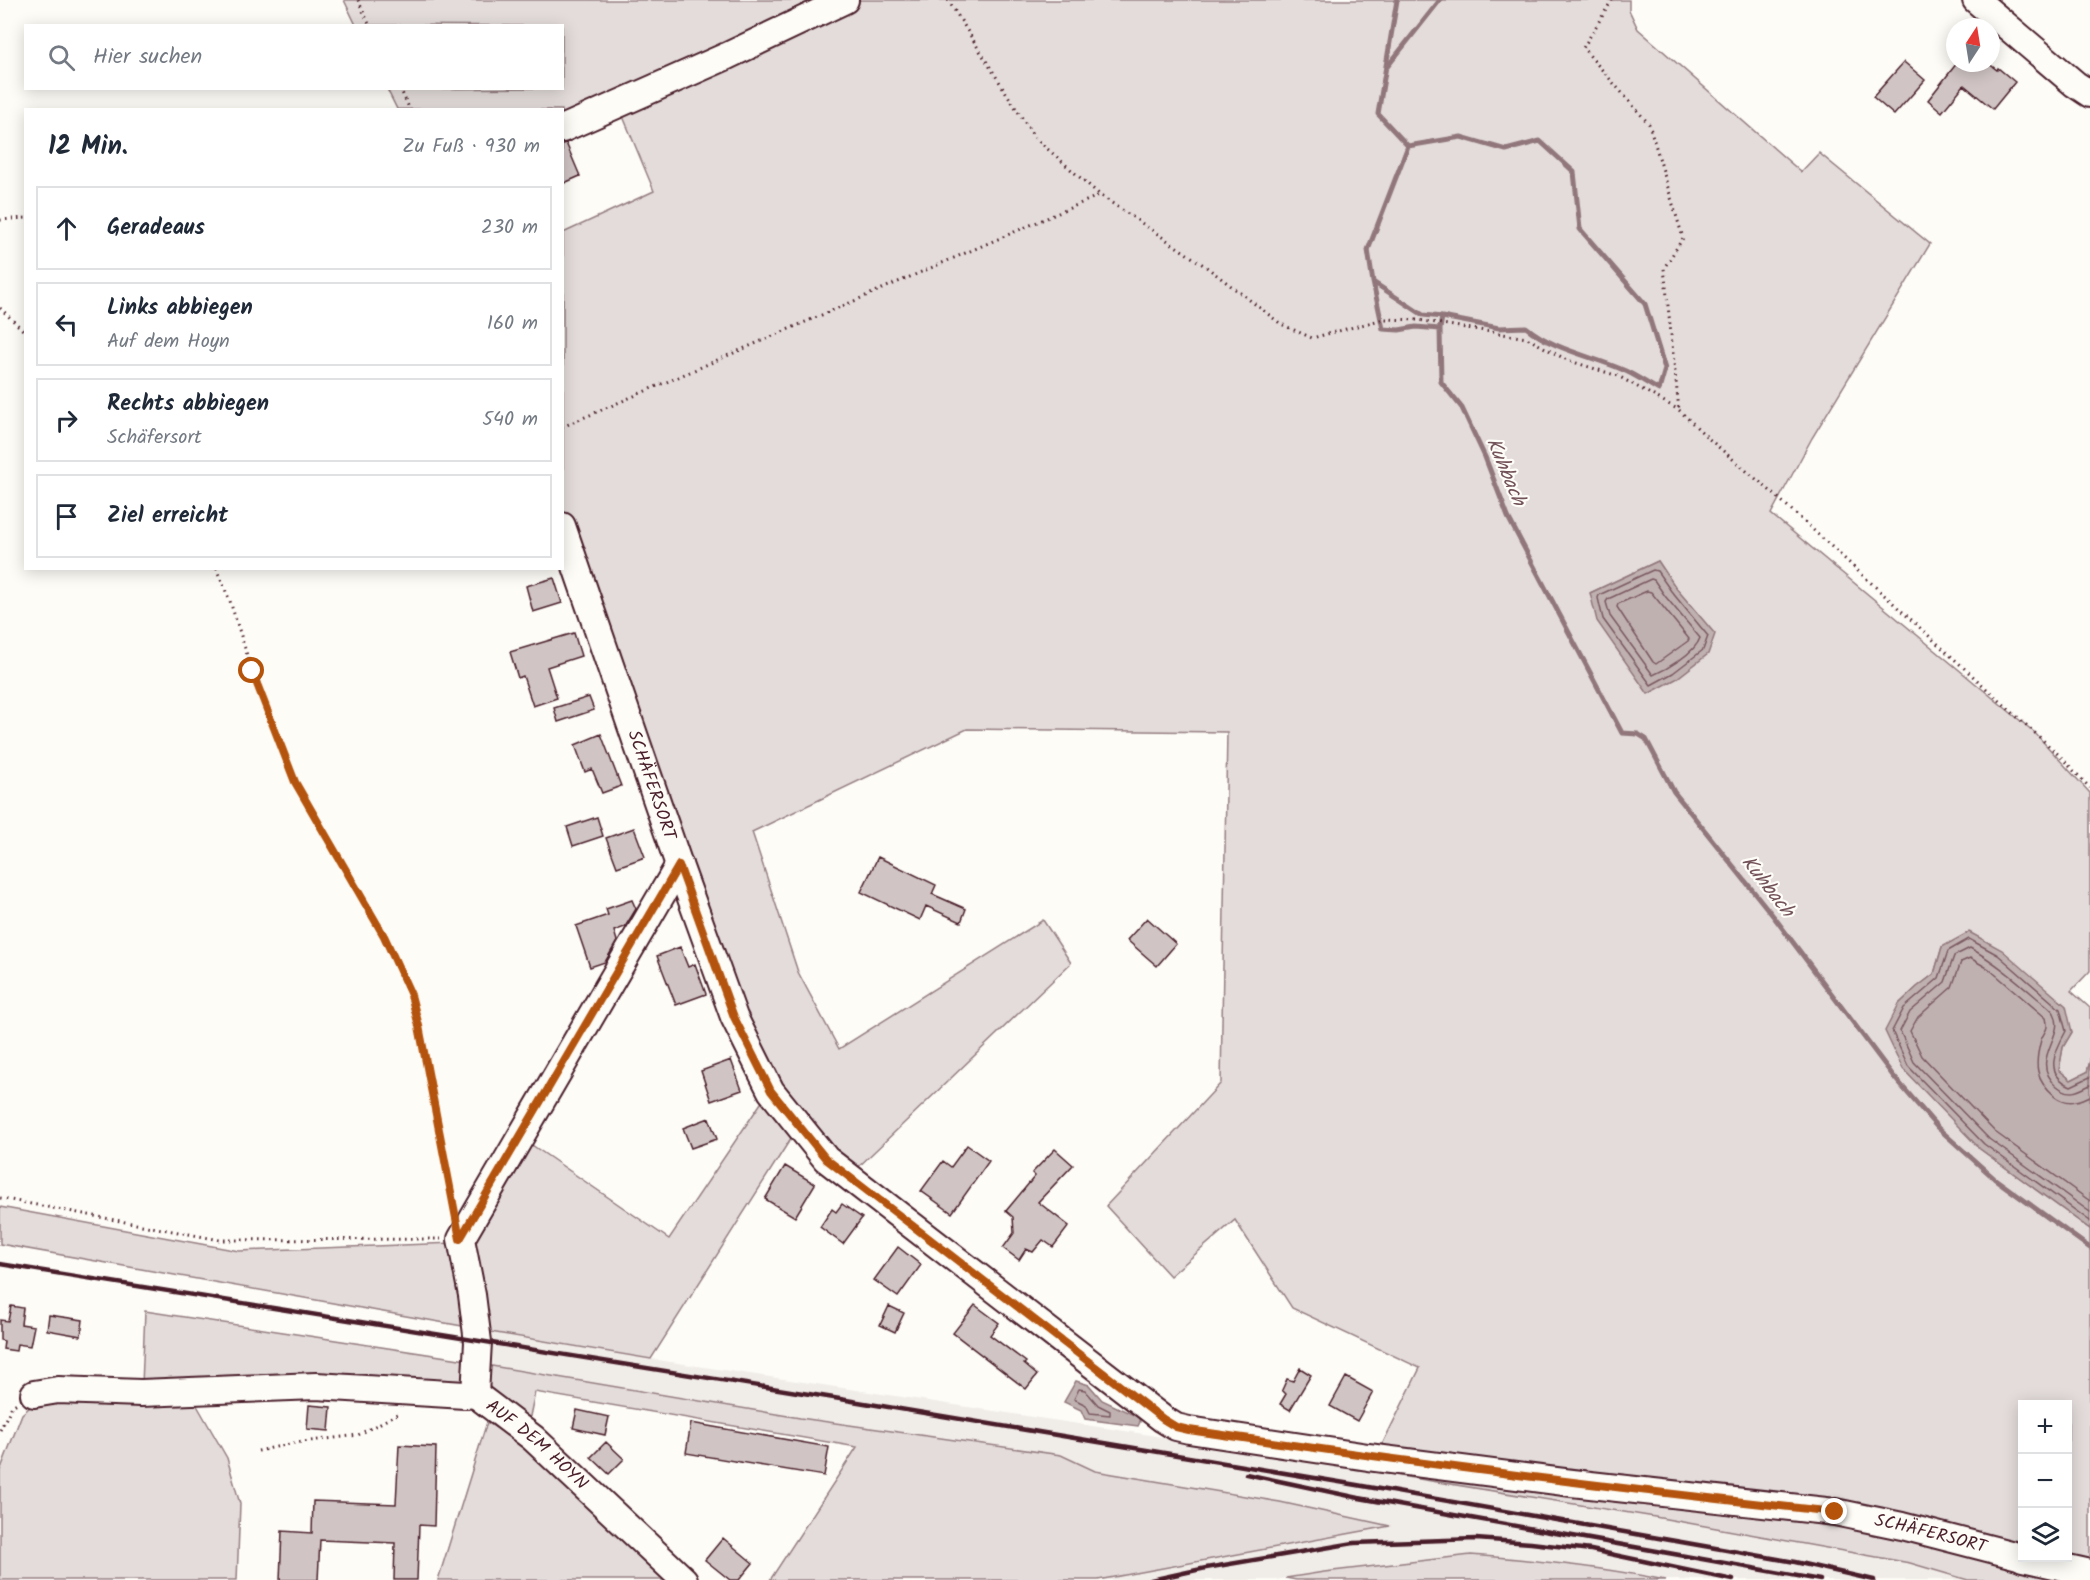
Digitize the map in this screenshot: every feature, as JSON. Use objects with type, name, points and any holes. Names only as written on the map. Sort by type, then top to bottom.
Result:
[{"type":"street","points":[[564,128],[727,56],[845,0]]},
{"type":"street","points":[[1976,0],[2075,84],[2090,94]]},
{"type":"street","name":"SCHÄFERSORT","points":[[564,532],[734,1017],[771,1091],[826,1159],[1144,1405],[1176,1427],[1189,1430],[1425,1464],[1835,1512],[1902,1526],[2018,1556]]},
{"type":"street","points":[[460,1239],[679,865]]},
{"type":"street","name":"AUF DEM HOYN","points":[[460,1239],[472,1295],[477,1342],[475,1394],[532,1438],[684,1580]]},
{"type":"street","points":[[34,1394],[58,1389],[141,1393],[316,1386],[475,1394]]},
{"type":"street","name":"SCHÄFERSORT","points":[[2044,1562],[2090,1573]]},
{"type":"path","points":[[358,0],[369,24]]},
{"type":"path","points":[[948,0],[1034,137],[1100,195],[1205,266],[1281,324],[1312,338],[1384,319],[1418,320],[1527,338],[1567,360],[1618,376],[1679,410],[2059,755],[2090,788]]},
{"type":"path","points":[[1612,0],[1583,48],[1649,124],[1683,238],[1664,268],[1679,410]]},
{"type":"path","points":[[401,90],[409,108]]},
{"type":"path","points":[[564,426],[1100,195]]},
{"type":"path","points":[[0,220],[24,218]]},
{"type":"path","points":[[0,308],[24,331]]},
{"type":"path","points":[[0,1198],[220,1240],[460,1239],[411,995],[384,936],[295,782],[252,671],[230,601],[217,570]]},
{"type":"path","points":[[0,1430],[12,1406],[34,1394]]},
{"type":"path","points":[[258,1451],[294,1443],[358,1435],[404,1411]]},
{"type":"shaded area","points":[[344,0],[1629,0],[1629,10],[1638,29],[1801,172],[1819,153],[1930,244],[1812,438],[1771,514],[2034,732],[2090,793],[2090,971],[2071,991],[2090,1008],[2090,1061],[2087,1072],[2071,1080],[2059,1070],[2063,1047],[2072,1032],[1942,947],[1934,974],[1899,1004],[1980,1149],[2090,1229],[2090,1580],[1968,1580],[1910,1563],[1655,1517],[1369,1471],[1420,1368],[1292,1308],[1235,1220],[1170,1276],[1106,1206],[1221,1083],[1227,732],[967,729],[752,832],[798,972],[839,1049],[1043,920],[1071,963],[850,1175],[777,1082],[744,1014],[564,518],[564,233],[654,191],[622,114],[564,140],[564,108],[396,108],[388,90],[564,90],[564,24],[356,24]],"holes":[[[1658,561],[1676,588],[1590,593]]]},
{"type":"shaded area","points":[[763,1100],[793,1135],[651,1359],[485,1331],[468,1235],[526,1141],[669,1239]]},
{"type":"shaded area","points":[[0,1207],[239,1251],[455,1243],[468,1327],[0,1244]]},
{"type":"shaded area","points":[[145,1311],[466,1360],[466,1393],[142,1385]]},
{"type":"shaded area","points":[[485,1331],[1655,1517],[1910,1563],[1968,1580],[1664,1580],[1471,1555],[1275,1580],[1098,1580],[1388,1526],[1280,1502],[1095,1471],[1061,1455],[800,1418],[486,1365]]},
{"type":"shaded area","points":[[486,1365],[800,1418],[1061,1455],[1095,1471],[1280,1502],[1390,1526],[1098,1580],[770,1580],[857,1447],[535,1392],[529,1421],[496,1401],[486,1386]]},
{"type":"shaded area","points":[[191,1395],[227,1458],[240,1504],[237,1580],[0,1580],[0,1471],[22,1414],[36,1402]]},
{"type":"shaded area","points":[[487,1422],[535,1453],[676,1580],[438,1580]]},
{"type":"shaded area","points":[[1471,1555],[1568,1564],[1665,1580],[1296,1580],[1286,1578]]},
{"type":"water","points":[[1658,561],[1676,588],[1715,634],[1708,654],[1676,679],[1648,694],[1597,621],[1590,593]]},
{"type":"water","points":[[1969,932],[2002,950],[2066,1006],[2072,1032],[2063,1047],[2059,1070],[2071,1080],[2087,1072],[2090,1061],[2090,1229],[1980,1149],[1903,1069],[1885,1031],[1899,1004],[1934,974],[1942,947]]},
{"type":"water","points":[[1076,1381],[1089,1385],[1102,1400],[1138,1417],[1140,1422],[1138,1426],[1085,1419],[1081,1410],[1064,1402]]},
{"type":"building","points":[[1904,62],[1925,80],[1894,115],[1873,97]]},
{"type":"building","points":[[2000,70],[2015,82],[1993,109],[1964,85],[1942,112],[1928,100],[1950,72],[2000,72]]},
{"type":"building","points":[[566,143],[580,176],[564,183],[564,144]]},
{"type":"building","points":[[554,578],[562,603],[533,612],[526,586]]},
{"type":"building","points":[[574,633],[581,656],[547,667],[557,698],[533,706],[523,676],[518,678],[510,652]]},
{"type":"building","points":[[589,697],[594,710],[558,722],[554,708]]},
{"type":"building","points":[[601,734],[621,786],[602,793],[592,769],[585,772],[575,745]]},
{"type":"building","points":[[597,817],[603,836],[573,846],[567,827]]},
{"type":"building","points":[[634,828],[645,857],[617,867],[606,838]]},
{"type":"building","points":[[878,857],[936,885],[932,894],[966,909],[961,922],[926,906],[920,920],[861,892]]},
{"type":"building","points":[[632,900],[636,909],[625,927],[614,931],[617,941],[605,962],[590,967],[576,926],[608,915],[606,909]]},
{"type":"building","points":[[1147,918],[1176,944],[1157,966],[1127,940]]},
{"type":"building","points":[[680,947],[688,967],[695,964],[706,994],[676,1005],[657,956]]},
{"type":"building","points":[[731,1060],[742,1090],[711,1101],[701,1071]]},
{"type":"building","points":[[709,1118],[717,1139],[691,1148],[683,1128]]},
{"type":"building","points":[[967,1145],[989,1161],[952,1213],[921,1191],[943,1161],[951,1167]]},
{"type":"building","points":[[1055,1149],[1073,1165],[1038,1202],[1069,1226],[1053,1247],[1043,1240],[1033,1252],[1026,1249],[1019,1260],[1003,1248],[1014,1233],[1013,1217],[1006,1211],[1035,1176],[1032,1173]]},
{"type":"building","points":[[785,1166],[815,1184],[795,1217],[765,1199]]},
{"type":"building","points":[[842,1204],[862,1218],[843,1244],[820,1227],[832,1209],[836,1212]]},
{"type":"building","points":[[898,1247],[921,1265],[898,1297],[874,1280]]},
{"type":"building","points":[[975,1305],[999,1323],[990,1335],[1026,1362],[1024,1364],[1037,1375],[1026,1389],[953,1333]]},
{"type":"building","points":[[11,1306],[23,1308],[21,1324],[34,1326],[30,1346],[17,1344],[16,1351],[3,1349],[4,1341],[0,1340],[0,1320],[8,1321]]},
{"type":"building","points":[[889,1306],[904,1313],[895,1332],[880,1325]]},
{"type":"building","points":[[49,1315],[83,1320],[81,1336],[47,1330]]},
{"type":"building","points":[[1300,1368],[1311,1375],[1290,1410],[1280,1404],[1286,1394],[1282,1390],[1287,1379],[1293,1381]]},
{"type":"building","points":[[1346,1377],[1373,1392],[1357,1421],[1330,1406]]},
{"type":"building","points":[[309,1405],[331,1407],[329,1431],[307,1429]]},
{"type":"building","points":[[577,1410],[609,1417],[605,1435],[573,1428]]},
{"type":"building","points":[[691,1423],[829,1447],[824,1476],[686,1453]]},
{"type":"building","points":[[606,1442],[624,1459],[609,1474],[591,1457]]},
{"type":"building","points":[[399,1445],[436,1447],[434,1526],[419,1525],[417,1580],[394,1580],[395,1543],[320,1540],[318,1580],[280,1580],[282,1531],[312,1533],[313,1501],[396,1504]]},
{"type":"building","points":[[723,1538],[753,1563],[739,1580],[730,1580],[705,1560]]},
{"type":"waterway","name":"Kuhbach","points":[[1397,0],[1378,114],[1408,146],[1461,137],[1506,150],[1540,141],[1574,172],[1580,229],[1645,304],[1665,369],[1659,390],[1626,371],[1548,341],[1526,327],[1499,328],[1442,317],[1440,329],[1441,382],[1462,408],[1485,457],[1508,517],[1622,733],[1638,734],[1646,739],[1674,792],[1774,917],[1894,1077],[1938,1128],[1995,1179],[2090,1248]]},
{"type":"waterway","points":[[1387,67],[1440,0]]},
{"type":"waterway","points":[[1408,146],[1368,250],[1373,282],[1423,315],[1442,317]]},
{"type":"waterway","points":[[1373,282],[1383,329],[1399,330],[1416,327],[1440,329]]},
{"type":"railway","points":[[0,1264],[1357,1485],[1795,1562],[1874,1580]]},
{"type":"railway","points":[[1246,1474],[1359,1498],[1820,1580]]},
{"type":"railway","points":[[1151,1580],[1206,1568],[1354,1543],[1476,1539],[1591,1550],[1733,1580]]},
{"type":"route","points":[[252,671],[295,782],[384,936],[411,995],[460,1239],[679,865],[734,1017],[771,1091],[826,1159],[1176,1427],[1368,1457],[1835,1512]]}]
